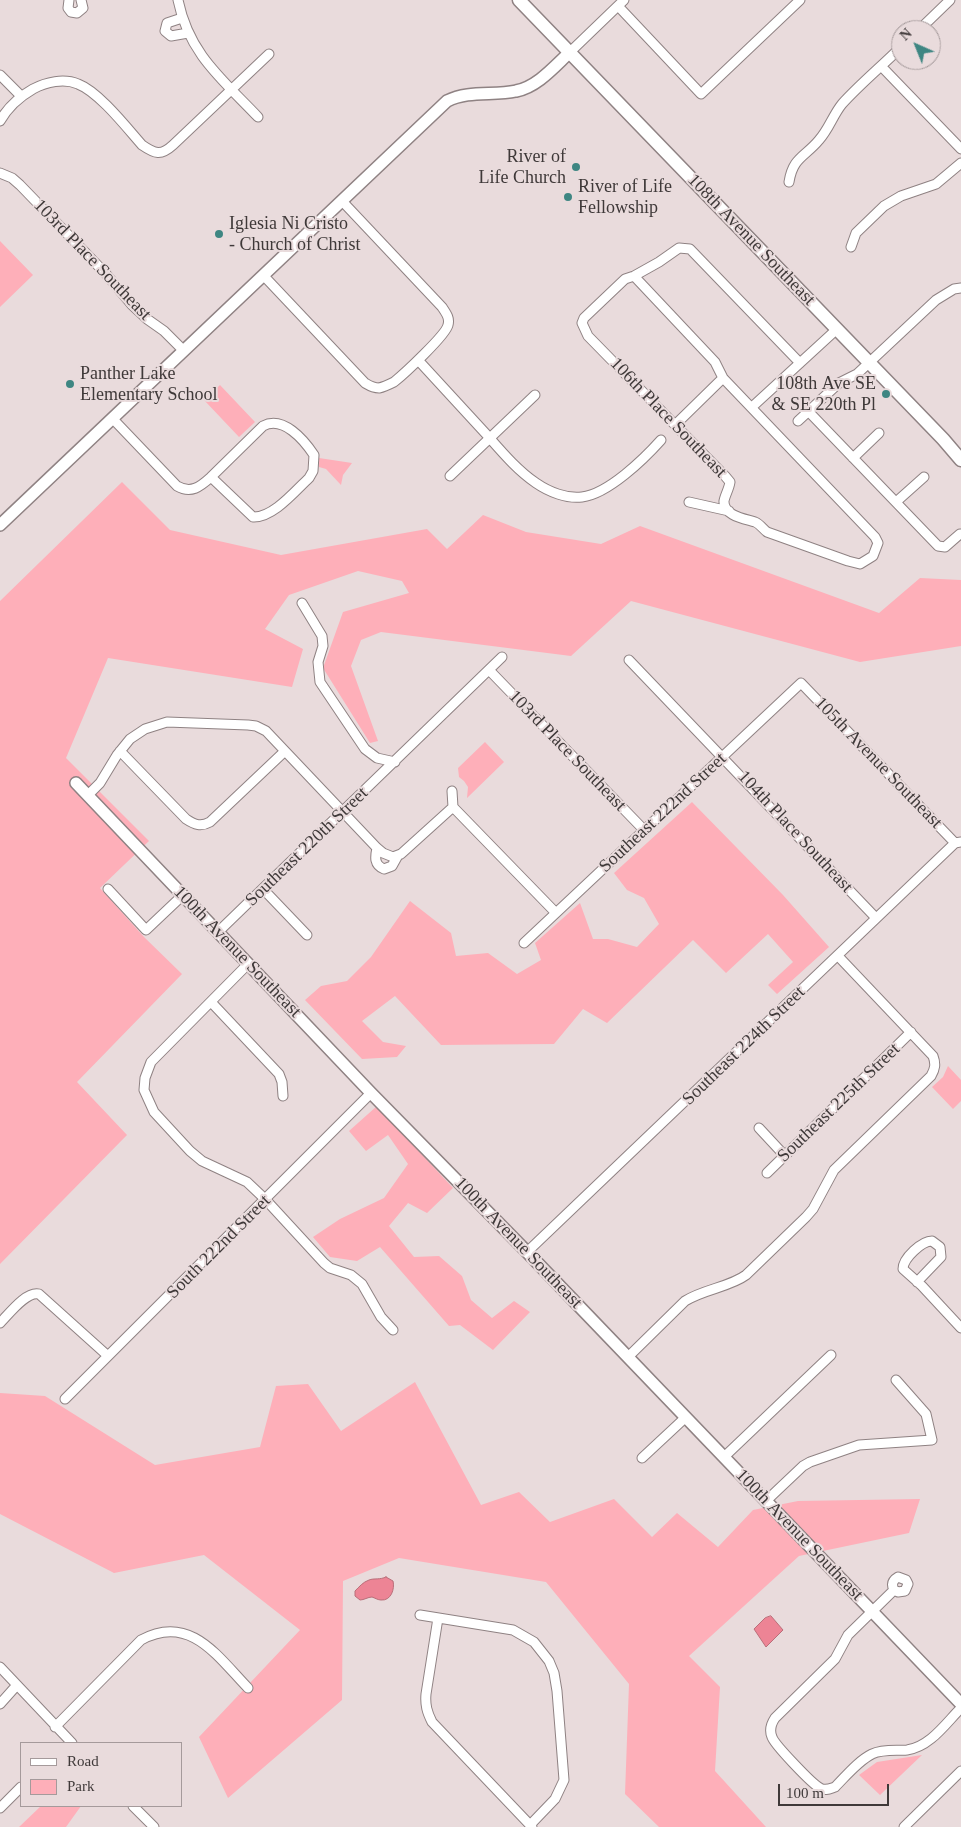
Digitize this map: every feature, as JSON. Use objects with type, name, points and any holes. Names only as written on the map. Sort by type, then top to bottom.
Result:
[{"type":"main road","name":"108th Avenue Southeast","points":[[519,0],[870,362],[961,460]]},
{"type":"street","points":[[69,0],[68,8],[71,12],[77,13],[83,8],[82,0]]},
{"type":"street","points":[[178,0],[182,18],[201,57],[258,117]]},
{"type":"street","points":[[0,525],[447,101],[464,95],[516,91],[527,87],[539,80],[621,3],[701,94],[800,0]]},
{"type":"street","points":[[929,20],[950,0]]},
{"type":"street","points":[[182,18],[167,22],[165,31],[171,36],[188,32]]},
{"type":"street","points":[[0,121],[21,96],[51,82],[66,81],[78,84],[100,99],[142,145],[151,151],[159,153],[167,151],[269,54]]},
{"type":"street","points":[[789,182],[795,163],[821,138],[843,103],[891,56]]},
{"type":"street","points":[[881,66],[961,149]]},
{"type":"street","points":[[0,75],[21,96]]},
{"type":"street","points":[[851,248],[856,233],[884,206],[901,196],[936,184],[961,163]]},
{"type":"street","name":"103rd Place Southeast","points":[[0,173],[20,184],[106,274],[132,305],[146,319],[164,331],[183,350]]},
{"type":"street","points":[[263,276],[371,387],[380,388],[394,382],[418,360],[445,333],[449,321],[442,307],[342,201]]},
{"type":"street","points":[[689,502],[729,511],[734,515],[757,523],[767,532],[860,564],[873,556],[878,543],[875,536],[723,378],[715,362],[634,276],[679,248],[685,247],[690,249],[800,363]]},
{"type":"street","name":"106th Place Southeast","points":[[634,276],[625,279],[584,318],[582,324],[588,336],[676,424],[730,482],[729,491],[724,501],[729,511]]},
{"type":"street","points":[[798,421],[839,383],[857,374],[936,300],[961,288]]},
{"type":"street","points":[[752,407],[837,329]]},
{"type":"street","points":[[418,360],[489,438],[528,477],[556,494],[582,497],[596,494],[617,480],[661,440]]},
{"type":"street","points":[[676,424],[723,378]]},
{"type":"street","points":[[450,476],[534,396]]},
{"type":"street","points":[[808,411],[938,546],[945,547],[960,534]]},
{"type":"street","points":[[112,418],[183,490],[197,488],[211,477],[263,426],[273,422],[285,426],[314,455],[312,474],[274,510],[263,517],[253,517],[211,477]]},
{"type":"street","points":[[853,458],[879,433]]},
{"type":"street","points":[[896,502],[924,477]]},
{"type":"street","points":[[302,603],[322,636],[323,646],[318,662],[320,682],[366,749],[375,757],[395,762]]},
{"type":"street","name":"Southeast 220th Street","points":[[218,932],[490,671],[502,657]]},
{"type":"street","name":"104th Place Southeast","points":[[630,660],[876,918]]},
{"type":"street","name":"103rd Place Southeast","points":[[490,671],[645,831]]},
{"type":"street","name":"Southeast 222nd Street","points":[[524,943],[801,683]]},
{"type":"street","name":"105th Avenue Southeast","points":[[801,683],[958,842]]},
{"type":"street","points":[[88,795],[100,783],[120,750],[130,739],[138,733],[160,723],[256,726],[266,731],[377,848],[393,856]]},
{"type":"street","points":[[120,750],[186,819],[192,824],[204,825],[210,822],[285,751]]},
{"type":"street","name":"100th Avenue Southeast","points":[[76,783],[371,1093],[766,1500],[961,1706]]},
{"type":"street","points":[[452,791],[453,806],[556,913]]},
{"type":"street","points":[[377,848],[375,860],[377,864],[384,869],[392,866],[393,856],[453,806]]},
{"type":"street","name":"Southeast 224th Street","points":[[527,1252],[958,842]]},
{"type":"street","points":[[108,889],[146,930],[183,895]]},
{"type":"street","points":[[263,889],[307,935]]},
{"type":"street","points":[[628,1357],[685,1301],[700,1293],[736,1281],[746,1275],[806,1218],[813,1209],[834,1170],[931,1076],[935,1067],[933,1056],[838,956]]},
{"type":"street","points":[[248,964],[151,1062],[145,1078],[144,1090],[154,1112],[190,1151],[202,1161],[243,1179],[266,1200],[324,1263],[330,1268],[351,1275],[362,1284],[381,1317],[393,1330]]},
{"type":"street","points":[[211,1002],[279,1074],[282,1082],[283,1096]]},
{"type":"street","name":"Southeast 225th Street","points":[[767,1174],[911,1032]]},
{"type":"street","name":"South 222nd Street","points":[[65,1399],[371,1093]]},
{"type":"street","points":[[759,1128],[785,1156]]},
{"type":"street","points":[[917,1282],[942,1257],[940,1247],[932,1242],[924,1242],[903,1264],[904,1271],[961,1328]]},
{"type":"street","points":[[0,1323],[27,1296],[35,1293],[42,1296],[108,1356]]},
{"type":"street","points":[[724,1457],[831,1355]]},
{"type":"street","points":[[766,1500],[803,1466],[810,1462],[859,1445],[932,1440],[926,1414],[896,1380]]},
{"type":"street","points":[[642,1458],[686,1417]]},
{"type":"street","points":[[894,1590],[845,1638],[834,1660],[775,1718],[770,1729],[773,1741],[814,1784],[825,1790],[835,1787],[864,1759],[873,1753],[909,1750],[931,1739],[961,1706]]},
{"type":"street","points":[[420,1614],[513,1630],[534,1642],[549,1661],[554,1673],[557,1691],[564,1780],[556,1799],[531,1826],[432,1722],[428,1714],[425,1705],[426,1694],[438,1618]]},
{"type":"street","points":[[55,1726],[142,1640],[149,1636],[169,1631],[190,1634],[205,1644],[248,1688]]},
{"type":"street","points":[[0,1667],[70,1742]]},
{"type":"street","points":[[0,1704],[17,1685]]},
{"type":"street","points":[[904,1827],[961,1771]]},
{"type":"street","points":[[0,1808],[20,1788]]},
{"type":"street","points":[[134,1807],[154,1827]]},
{"type":"green space","points":[[0,241],[33,275],[0,307]]},
{"type":"green space","points":[[220,385],[255,422],[239,437],[204,400]]},
{"type":"green space","points":[[319,458],[352,463],[343,475],[341,485],[326,469],[319,467]]},
{"type":"green space","points":[[122,482],[170,530],[281,555],[427,529],[447,549],[483,515],[526,532],[601,544],[640,526],[879,613],[920,578],[961,580],[961,646],[860,662],[631,601],[571,656],[381,632],[361,640],[351,666],[378,741],[370,743],[323,668],[343,612],[409,593],[402,581],[358,571],[289,595],[265,629],[303,649],[292,687],[108,658],[66,758],[149,841],[100,888],[144,937],[182,974],[77,1082],[127,1135],[0,1264],[0,601]]},
{"type":"green space","points":[[485,742],[504,762],[467,798],[468,787],[459,777],[458,768]]},
{"type":"green space","points":[[692,802],[783,895],[829,947],[777,994],[768,985],[793,962],[768,934],[726,973],[693,940],[607,1023],[583,1009],[554,1044],[441,1045],[395,996],[362,1021],[383,1042],[406,1046],[397,1057],[362,1059],[305,1000],[321,986],[347,981],[371,957],[410,901],[451,933],[456,956],[488,953],[517,974],[541,960],[535,943],[580,903],[593,939],[608,939],[637,947],[659,924],[644,898],[627,890],[614,873]]},
{"type":"green space","points":[[948,1066],[961,1080],[961,1101],[953,1109],[932,1087],[943,1077]]},
{"type":"green space","points":[[377,1106],[453,1188],[427,1213],[408,1203],[389,1226],[414,1257],[439,1256],[462,1276],[471,1300],[492,1318],[514,1301],[530,1312],[493,1350],[460,1325],[449,1326],[380,1247],[357,1261],[330,1257],[313,1237],[340,1219],[384,1198],[408,1164],[388,1135],[366,1151],[349,1131]]},
{"type":"green space","points":[[415,1382],[481,1505],[519,1492],[550,1522],[614,1499],[652,1537],[677,1513],[718,1547],[753,1510],[798,1501],[920,1499],[909,1533],[799,1556],[689,1656],[720,1687],[715,1771],[766,1827],[659,1827],[625,1794],[629,1684],[546,1582],[399,1558],[343,1581],[342,1700],[228,1798],[199,1737],[300,1630],[204,1555],[114,1573],[0,1514],[0,1393],[45,1396],[155,1465],[260,1447],[276,1386],[308,1384],[341,1431]]},
{"type":"green space","points":[[922,1755],[880,1795],[859,1775],[877,1762]]},
{"type":"green space","points":[[40,1807],[80,1807],[66,1827],[19,1827]]},
{"type":"shaded area","points":[[386,1577],[393,1581],[392,1594],[387,1599],[380,1600],[372,1597],[360,1600],[355,1596],[355,1591],[365,1582],[371,1579]]},
{"type":"shaded area","points":[[771,1616],[783,1630],[766,1647],[754,1629],[765,1618]]},
{"type":"place","name":"River of Life Church","points":[[576,167]]},
{"type":"place","name":"River of Life Fellowship","points":[[568,197]]},
{"type":"place","name":"Iglesia Ni Cristo - Church of Christ","points":[[219,234]]},
{"type":"place","name":"Panther Lake Elementary School","points":[[70,384]]},
{"type":"place","name":"108th Ave SE & SE 220th Pl","points":[[886,394]]}]
